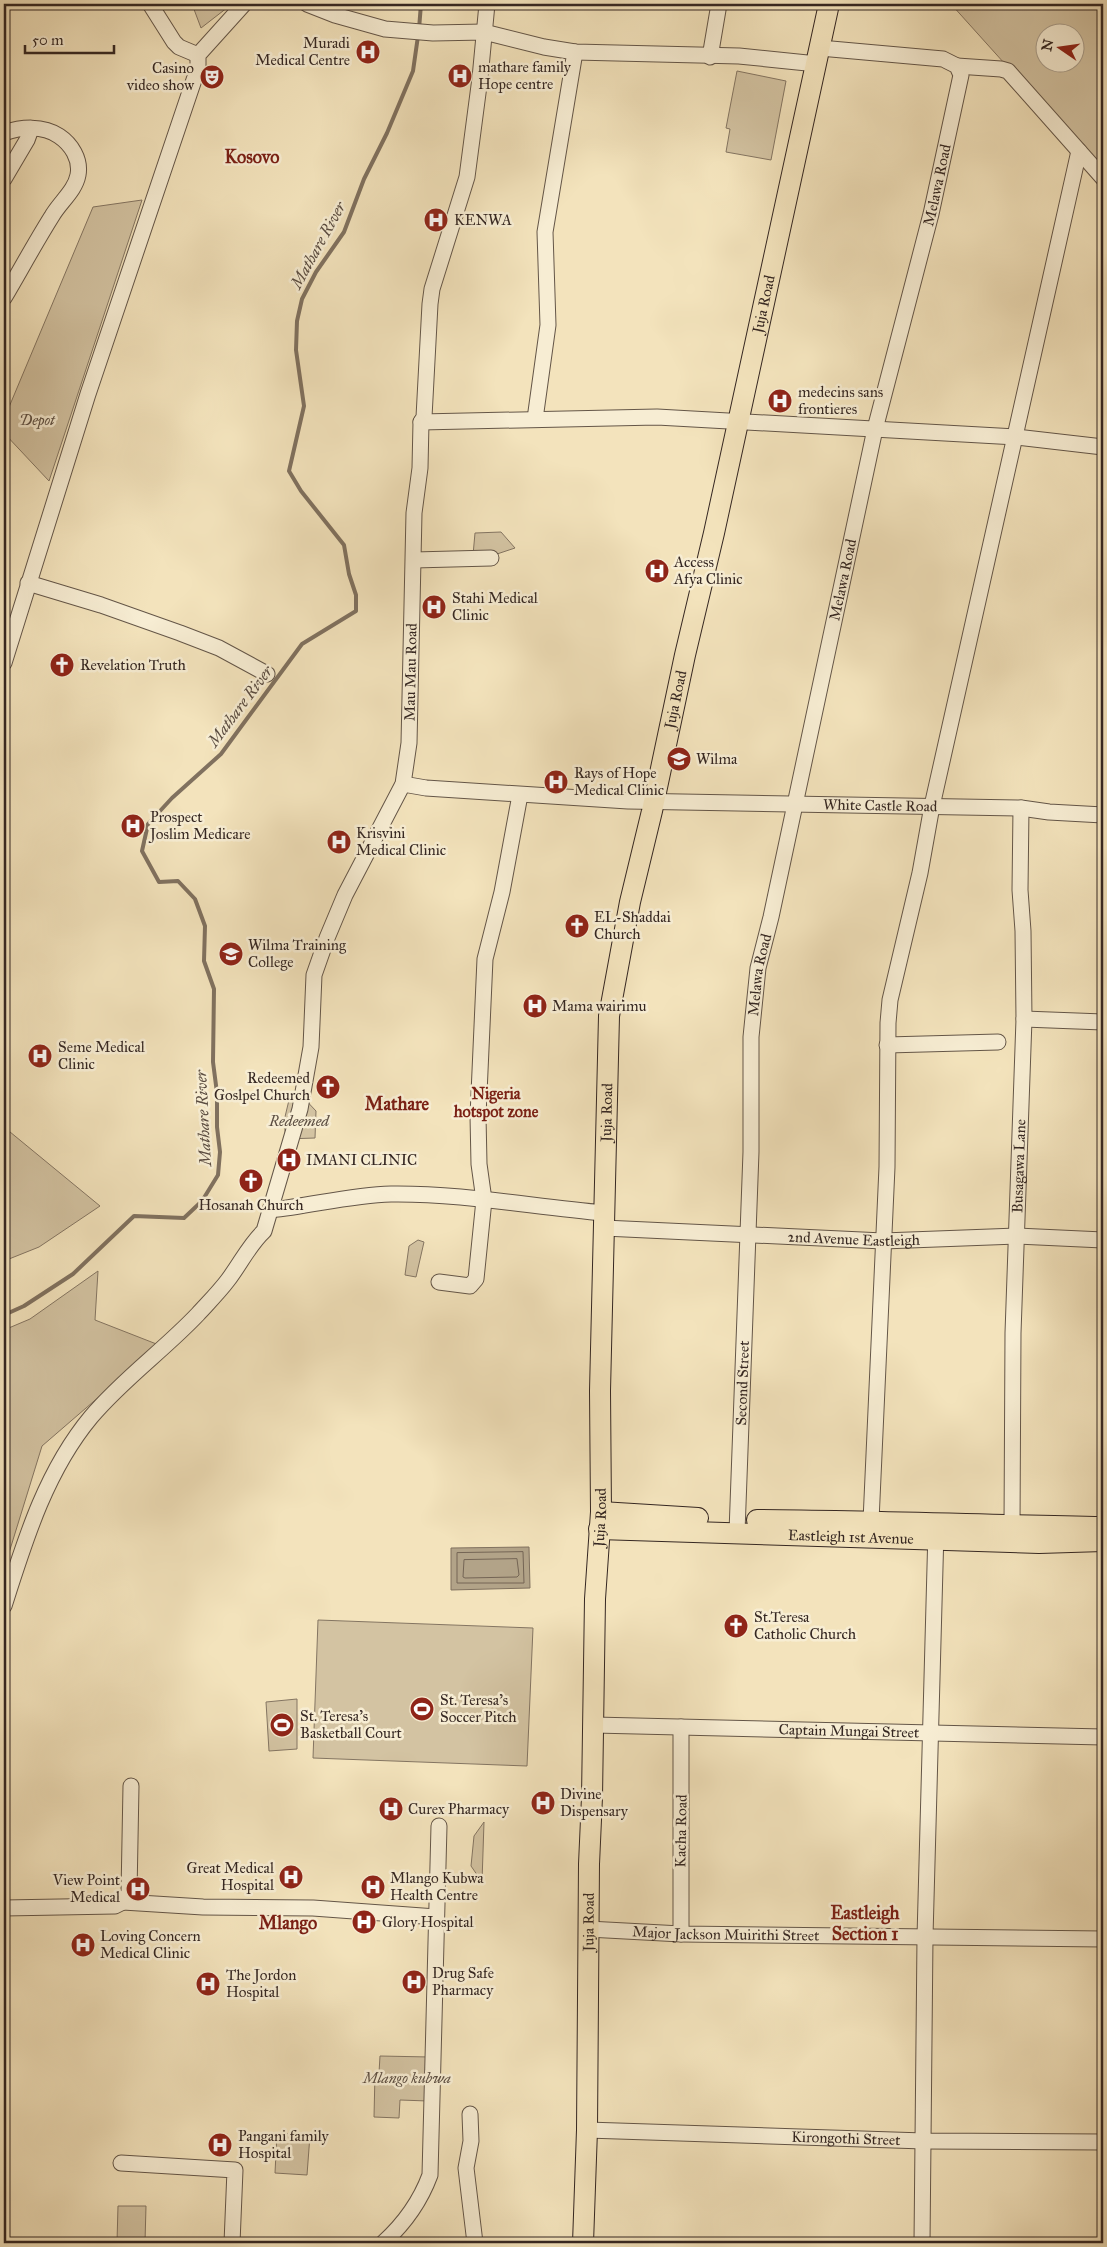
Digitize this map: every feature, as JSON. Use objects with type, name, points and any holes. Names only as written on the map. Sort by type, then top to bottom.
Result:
[{"type":"main road","name":"Juja Road","points":[[583,2243],[587,2130],[588,1929],[594,1725],[596,1564],[600,1520],[600,1391],[609,1016],[622,938],[829,4]]},
{"type":"main road","points":[[596,1564],[614,1543],[639,1522],[610,1496],[601,1460]]},
{"type":"main road","name":"Eastleigh 1st Avenue","points":[[600,1520],[936,1532],[1012,1526],[1103,1527]]},
{"type":"main road","name":"Eastleigh 1st Avenue","points":[[737,1526],[871,1520],[936,1532],[1039,1543],[1103,1540]]},
{"type":"street","points":[[150,4],[174,42],[179,47],[198,55]]},
{"type":"street","points":[[4,663],[88,394],[198,68],[198,55],[244,4]]},
{"type":"street","points":[[308,4],[335,15],[385,29],[433,33],[484,32],[544,47],[575,52],[943,59],[957,66],[1001,69],[1008,71],[1103,178]]},
{"type":"street","name":"Mau Mau Road","points":[[4,1606],[42,1500],[57,1468],[73,1442],[92,1416],[173,1339],[228,1280],[252,1242],[264,1231],[300,1109],[311,1047],[314,975],[327,938],[346,895],[403,784],[409,743],[409,660],[414,560],[414,513],[420,468],[421,422],[424,417],[432,288],[467,177],[487,4]]},
{"type":"street","points":[[710,56],[719,4]]},
{"type":"street","points":[[534,419],[548,325],[545,232],[575,52]]},
{"type":"street","name":"Melawa Road","points":[[747,1235],[751,1152],[753,1006],[758,968],[875,428],[931,214],[961,75],[957,66]]},
{"type":"street","points":[[4,133],[44,128],[66,141],[76,157],[79,174],[72,190],[49,220],[4,298]]},
{"type":"street","points":[[4,179],[27,140],[30,129]]},
{"type":"street","points":[[871,1520],[887,1167],[887,1045],[890,1000],[920,873],[932,806],[1080,151]]},
{"type":"street","points":[[421,422],[637,416],[1016,437],[1103,447]]},
{"type":"street","points":[[414,560],[491,558]]},
{"type":"street","points":[[28,583],[101,605],[180,633],[219,648],[267,674]]},
{"type":"street","name":"White Castle Road","points":[[403,784],[426,788],[608,800],[1021,808],[1049,812],[1103,815]]},
{"type":"street","points":[[439,1282],[470,1286],[474,1284],[476,1279],[484,1200],[479,1164],[478,1116],[484,968],[509,860],[520,795]]},
{"type":"street","name":"Busagawa Lane","points":[[1012,1526],[1013,1333],[1024,1019],[1023,931],[1020,890],[1021,808]]},
{"type":"street","points":[[1024,1019],[1103,1022]]},
{"type":"street","points":[[887,1045],[998,1042]]},
{"type":"street","name":"2nd Avenue Eastleigh","points":[[270,1210],[364,1195],[392,1194],[484,1200],[604,1221],[747,1235],[883,1241],[1017,1236],[1103,1240]]},
{"type":"street","name":"Second Street","points":[[737,1526],[747,1235]]},
{"type":"street","points":[[922,2243],[926,1937],[936,1532]]},
{"type":"street","name":"Captain Mungai Street","points":[[594,1725],[1103,1737]]},
{"type":"street","name":"Kacha Road","points":[[680,1934],[681,1728]]},
{"type":"street","points":[[4,1908],[116,1906],[123,1902],[129,1894],[132,1786]]},
{"type":"street","points":[[383,2243],[396,2231],[422,2196],[430,2175],[440,1826]]},
{"type":"street","points":[[123,1902],[203,1907],[313,1908],[436,1917]]},
{"type":"street","name":"Major Jackson Muirithi Street","points":[[588,1929],[680,1934],[1103,1938]]},
{"type":"street","points":[[470,2114],[471,2141],[466,2168],[474,2243]]},
{"type":"street","name":"Kirongothi Street","points":[[587,2130],[924,2141],[1103,2142]]},
{"type":"street","points":[[121,2164],[235,2170],[232,2243]]},
{"type":"green space","points":[[192,4],[232,4],[201,28]]},
{"type":"green space","points":[[951,4],[1103,4],[1103,173]]},
{"type":"green space","points":[[737,71],[786,81],[771,160],[726,152],[730,129],[726,128]]},
{"type":"green space","name":"Depot","points":[[142,200],[49,481],[4,433],[4,419],[93,207]]},
{"type":"green space","points":[[501,532],[515,548],[497,554],[473,555],[475,533]]},
{"type":"green space","name":"Redeemed","points":[[300,1094],[316,1111],[315,1138],[286,1139],[284,1121],[289,1100]]},
{"type":"green space","points":[[4,1127],[100,1206],[39,1247],[4,1261]]},
{"type":"green space","points":[[418,1240],[424,1242],[416,1277],[405,1275],[409,1246]]},
{"type":"green space","points":[[98,1271],[95,1320],[159,1345],[42,1446],[4,1569],[4,1330],[30,1319]]},
{"type":"green space","name":"St. Teresa's Soccer Pitch","points":[[318,1620],[533,1628],[527,1766],[313,1758]]},
{"type":"green space","name":"St. Teresa's Basketball Court","points":[[297,1699],[297,1749],[269,1751],[266,1702]]},
{"type":"green space","points":[[484,1822],[482,1882],[471,1866],[474,1836]]},
{"type":"green space","name":"Mlango kubwa","points":[[380,2056],[430,2057],[428,2101],[400,2100],[399,2118],[374,2117],[375,2073],[379,2073]]},
{"type":"green space","points":[[277,2133],[310,2135],[307,2175],[275,2173]]},
{"type":"green space","points":[[118,2206],[146,2206],[145,2242],[117,2242]]},
{"type":"water","points":[[529,1547],[530,1588],[451,1590],[451,1548]]},
{"type":"waterway","name":"Mathare River","points":[[419,29],[421,4]]},
{"type":"waterway","name":"Mathare River","points":[[4,1315],[24,1306],[73,1274],[134,1216],[184,1218],[202,1201],[218,1175],[220,1152],[217,1127],[217,1093],[213,1062],[214,989],[204,961],[205,926],[195,899],[178,881],[159,882],[142,851],[148,824],[172,798],[221,754],[302,644],[356,611],[356,595],[349,574],[344,545],[301,491],[289,471],[304,406],[296,350],[297,321],[302,299],[316,272],[344,232],[364,179],[387,133],[413,71],[418,36]]},
{"type":"place","name":"Muradi Medical Centre","points":[[368,52]]},
{"type":"place","name":"mathare family Hope centre","points":[[460,76]]},
{"type":"place","name":"Casino video show","points":[[212,77]]},
{"type":"place","name":"KENWA","points":[[436,220]]},
{"type":"place","name":"medecins sans frontieres","points":[[780,401]]},
{"type":"place","name":"Access Afya Clinic","points":[[657,571]]},
{"type":"place","name":"Stahi Medical Clinic","points":[[434,607]]},
{"type":"place","name":"Revelation Truth","points":[[62,665]]},
{"type":"place","name":"Wilma","points":[[679,759]]},
{"type":"place","name":"Rays of Hope Medical Clinic","points":[[556,782]]},
{"type":"place","name":"Prospect Joslim Medicare","points":[[133,826]]},
{"type":"place","name":"Krisvini Medical Clinic","points":[[339,842]]},
{"type":"place","name":"EL-Shaddai Church","points":[[577,926]]},
{"type":"place","name":"Wilma Training College","points":[[231,954]]},
{"type":"place","name":"Mama wairimu","points":[[535,1006]]},
{"type":"place","name":"Seme Medical Clinic","points":[[40,1056]]},
{"type":"place","name":"Redeemed Goslpel Church","points":[[328,1087]]},
{"type":"place","name":"IMANI CLINIC","points":[[289,1160]]},
{"type":"place","name":"Hosanah Church","points":[[251,1181]]},
{"type":"place","name":"St.Teresa Catholic Church","points":[[736,1626]]},
{"type":"place","name":"St. Teresa's Soccer Pitch","points":[[422,1709]]},
{"type":"place","name":"St. Teresa's Basketball Court","points":[[282,1725]]},
{"type":"place","name":"Divine Dispensary","points":[[543,1803]]},
{"type":"place","name":"Curex Pharmacy","points":[[391,1809]]},
{"type":"place","name":"Great Medical Hospital","points":[[291,1877]]},
{"type":"place","name":"Mlango Kubwa Health Centre","points":[[373,1887]]},
{"type":"place","name":"View Point Medical","points":[[138,1889]]},
{"type":"place","name":"Glory Hospital","points":[[364,1922]]},
{"type":"place","name":"Loving Concern Medical Clinic","points":[[83,1945]]},
{"type":"place","name":"Drug Safe Pharmacy","points":[[414,1982]]},
{"type":"place","name":"The Jordon Hospital","points":[[208,1984]]},
{"type":"place","name":"Pangani family Hospital","points":[[220,2145]]},
{"type":"district","name":"Kosovo","points":[[252,157]]},
{"type":"district","name":"Nigeria hotspot zone","points":[[496,1102]]},
{"type":"district","name":"Mathare","points":[[397,1104]]},
{"type":"district","name":"Mlango","points":[[288,1923]]},
{"type":"district","name":"Eastleigh Section 1","points":[[865,1924]]}]
